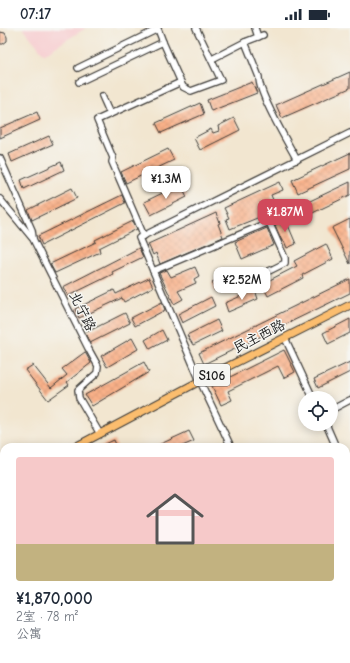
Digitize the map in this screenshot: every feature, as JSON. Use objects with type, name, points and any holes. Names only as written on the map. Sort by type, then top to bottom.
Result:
[{"type":"main road","name":"民主西路","points":[[83,443],[200,381],[350,305]]},
{"type":"street","points":[[78,68],[158,29],[183,87],[191,91],[221,80],[196,28]]},
{"type":"street","points":[[212,59],[260,36],[254,28]]},
{"type":"street","points":[[80,82],[163,42]]},
{"type":"street","points":[[246,42],[259,77],[258,82],[267,103],[297,160]]},
{"type":"street","points":[[144,236],[112,162],[113,158],[97,120],[181,82]]},
{"type":"street","points":[[102,96],[110,114]]},
{"type":"street","points":[[229,443],[200,381],[139,238],[350,133]]},
{"type":"street","points":[[0,158],[32,230],[33,239]]},
{"type":"street","name":"北宁路","points":[[0,199],[33,239],[98,366],[97,373],[78,390],[79,398],[100,434]]},
{"type":"street","points":[[153,271],[269,222],[286,258],[285,263],[257,278]]},
{"type":"street","points":[[285,338],[310,391]]},
{"type":"street","points":[[338,406],[350,400]]},
{"type":"street","points":[[329,431],[334,443]]},
{"type":"shaded area","points":[[23,28],[86,28],[44,54]]},
{"type":"building","points":[[0,32],[5,33],[7,37],[7,41],[3,44],[0,44]]},
{"type":"building","points":[[350,72],[350,88],[282,118],[276,105]]},
{"type":"building","points":[[252,82],[257,93],[211,111],[207,100]]},
{"type":"building","points":[[200,103],[204,114],[161,133],[156,123]]},
{"type":"building","points":[[37,112],[40,120],[0,138],[0,128]]},
{"type":"building","points":[[234,118],[240,130],[200,150],[194,138],[211,129],[213,133],[219,131],[218,126]]},
{"type":"building","points":[[49,136],[53,144],[12,162],[9,154]]},
{"type":"building","points":[[168,149],[174,160],[126,183],[121,172]]},
{"type":"building","points":[[350,153],[350,169],[298,193],[292,180]]},
{"type":"building","points":[[61,162],[64,170],[24,189],[21,180]]},
{"type":"building","points":[[280,182],[283,190],[271,195],[277,210],[230,229],[226,219],[229,218],[224,208]]},
{"type":"building","points":[[350,182],[350,195],[298,220],[293,209]]},
{"type":"building","points":[[181,184],[187,197],[151,215],[144,202]]},
{"type":"building","points":[[72,188],[77,198],[32,220],[28,210]]},
{"type":"building","points":[[122,195],[125,203],[42,245],[38,236]]},
{"type":"building","points":[[216,213],[223,237],[160,264],[156,253],[153,255],[148,244]]},
{"type":"building","points":[[285,218],[296,244],[287,248],[275,225],[277,224],[276,221]]},
{"type":"building","points":[[350,219],[350,264],[332,228]]},
{"type":"building","points":[[133,221],[137,229],[99,248],[100,252],[55,273],[50,264],[96,242],[95,240]]},
{"type":"building","points":[[267,228],[274,245],[242,259],[235,242]]},
{"type":"building","points":[[326,244],[333,259],[302,275],[303,278],[268,296],[262,284],[297,266],[294,261]]},
{"type":"building","points":[[139,248],[143,257],[112,272],[113,274],[68,296],[63,287]]},
{"type":"building","points":[[195,267],[199,276],[194,279],[196,283],[178,291],[183,299],[174,304],[159,273],[167,270],[171,277]]},
{"type":"building","points":[[243,269],[246,277],[215,291],[212,282]]},
{"type":"building","points":[[149,278],[153,287],[124,302],[122,298],[79,318],[75,309],[114,290],[116,294]]},
{"type":"building","points":[[350,279],[350,293],[204,364],[199,353]]},
{"type":"building","points":[[255,290],[258,299],[228,312],[225,303]]},
{"type":"building","points":[[211,297],[215,306],[182,323],[178,314]]},
{"type":"building","points":[[162,302],[165,310],[135,326],[131,318]]},
{"type":"building","points":[[125,313],[130,323],[90,343],[85,333]]},
{"type":"building","points":[[350,319],[350,333],[328,344],[323,333]]},
{"type":"building","points":[[217,320],[222,331],[193,345],[187,335]]},
{"type":"building","points":[[162,330],[167,340],[150,349],[145,340]]},
{"type":"building","points":[[132,338],[138,349],[107,367],[101,356]]},
{"type":"building","points":[[284,350],[295,372],[284,378],[278,366],[228,391],[232,400],[221,405],[212,386]]},
{"type":"building","points":[[85,352],[91,363],[67,382],[69,385],[48,400],[25,370],[33,365],[51,388],[67,375],[62,369]]},
{"type":"building","points":[[144,362],[149,372],[92,406],[85,395]]},
{"type":"building","points":[[350,362],[350,372],[318,388],[314,379]]},
{"type":"building","points":[[189,431],[194,441],[189,443],[163,443]]},
{"type":"building","points":[[114,440],[115,443],[108,443]]}]
